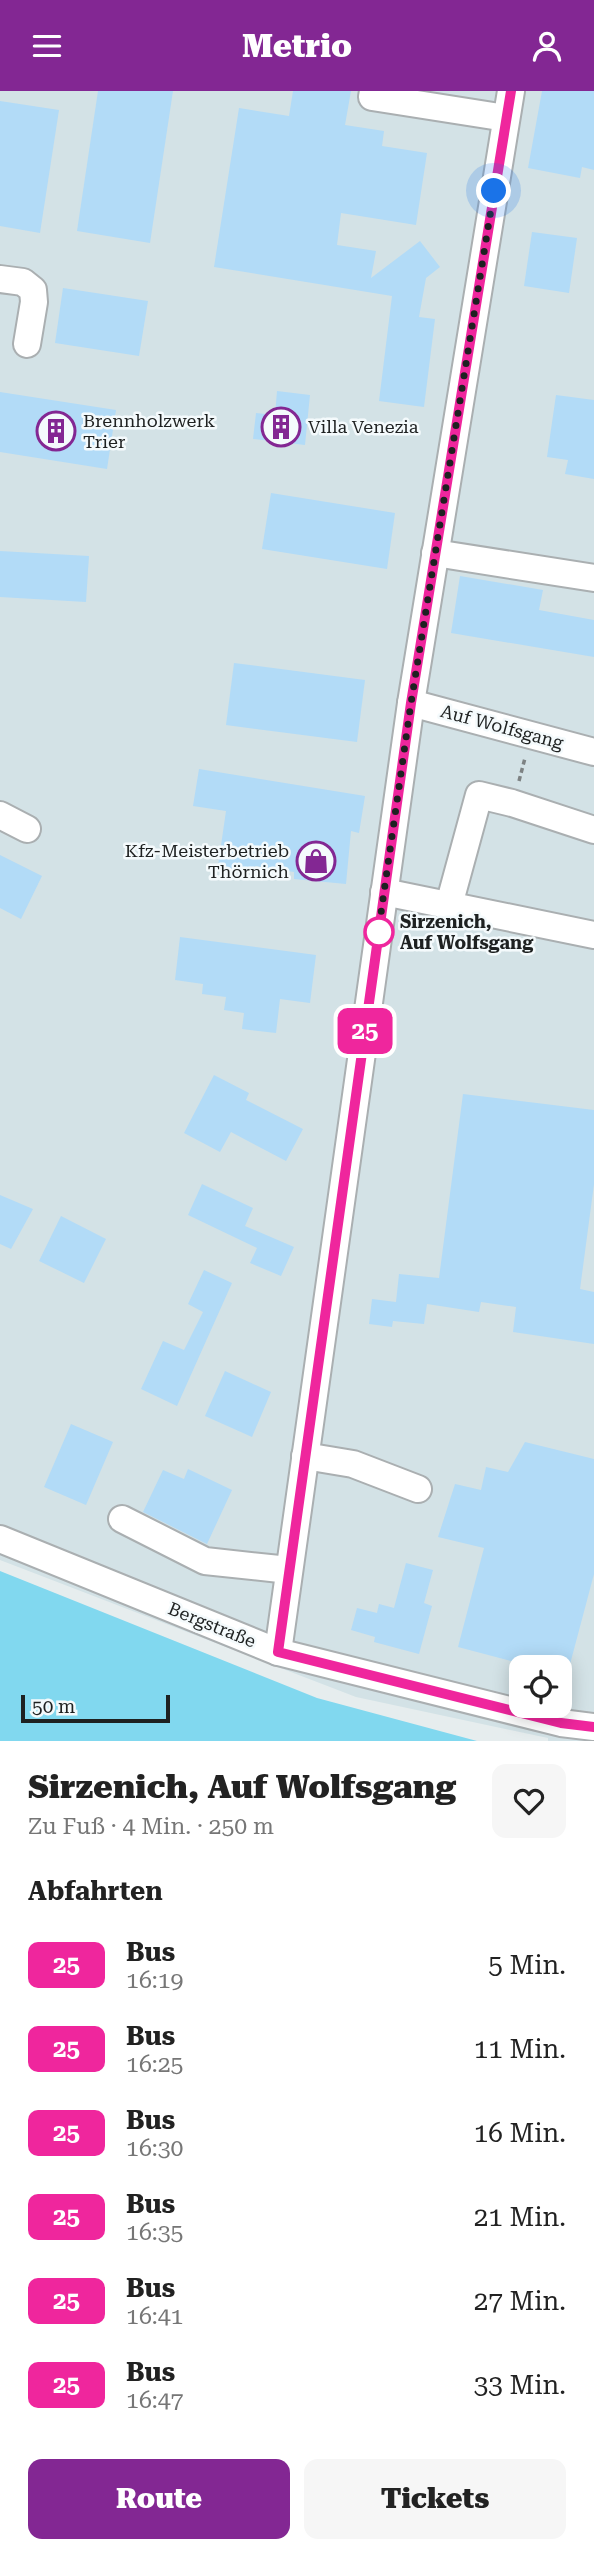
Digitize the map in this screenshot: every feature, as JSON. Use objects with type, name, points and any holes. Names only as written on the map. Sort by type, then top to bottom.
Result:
[{"type":"street","points":[[373,91],[372,97],[506,118]]},
{"type":"street","points":[[278,1652],[411,703],[511,91]]},
{"type":"street","points":[[0,279],[23,282],[33,290],[34,302],[27,344]]},
{"type":"street","points":[[435,553],[594,578]]},
{"type":"street","name":"Auf Wolfsgang","points":[[411,703],[594,752]]},
{"type":"street","points":[[449,905],[479,795],[594,830]]},
{"type":"street","points":[[0,815],[27,829]]},
{"type":"street","points":[[384,892],[594,935]]},
{"type":"street","points":[[305,1456],[353,1464],[418,1489]]},
{"type":"street","points":[[122,1519],[205,1561],[289,1570]]},
{"type":"street","name":"Bergstraße","points":[[0,1539],[278,1652],[509,1706]]},
{"type":"street","name":"Bergstraße","points":[[547,1718],[561,1723],[594,1727]]},
{"type":"path","points":[[519,782],[525,759]]},
{"type":"shaded area","points":[[0,91],[594,91],[594,1741],[548,1741],[548,1738],[356,1697],[0,1560]]},
{"type":"shaded area","points":[[0,1571],[317,1698],[477,1741],[0,1741]]},
{"type":"building","points":[[98,91],[173,91],[150,243],[77,231]]},
{"type":"building","points":[[293,91],[351,91],[345,125],[384,131],[382,146],[427,153],[416,225],[341,213],[337,245],[376,251],[371,278],[420,241],[440,267],[426,278],[419,317],[435,319],[424,407],[379,401],[392,296],[214,267],[239,108],[289,116]]},
{"type":"building","points":[[542,91],[594,91],[594,170],[582,167],[580,178],[528,168]]},
{"type":"building","points":[[0,101],[59,110],[40,233],[0,226]]},
{"type":"building","points":[[532,232],[577,238],[569,293],[524,286]]},
{"type":"building","points":[[63,288],[148,301],[139,356],[55,343]]},
{"type":"building","name":"Villa Venezia","points":[[277,391],[310,395],[305,445],[253,439],[256,413],[275,415]]},
{"type":"building","name":"Brennholzwerk Trier","points":[[0,392],[116,410],[107,469],[0,452]]},
{"type":"building","points":[[556,395],[594,400],[594,479],[565,474],[568,460],[547,457]]},
{"type":"building","points":[[271,493],[395,513],[387,569],[262,549]]},
{"type":"building","points":[[0,551],[89,556],[86,602],[0,597]]},
{"type":"building","points":[[460,576],[543,590],[539,610],[594,620],[594,657],[451,633]]},
{"type":"building","points":[[234,663],[365,680],[357,742],[226,725]]},
{"type":"building","points":[[199,769],[365,796],[359,833],[351,831],[346,884],[294,879],[294,872],[255,866],[254,872],[218,866],[226,811],[193,806]]},
{"type":"building","points":[[0,855],[42,876],[21,919],[0,908]]},
{"type":"building","points":[[180,937],[316,955],[310,1003],[280,999],[276,1033],[242,1029],[244,1013],[224,1010],[226,997],[202,994],[203,984],[175,980]]},
{"type":"building","points":[[214,1075],[249,1093],[246,1100],[303,1129],[286,1161],[231,1132],[220,1152],[184,1133]]},
{"type":"building","points":[[463,1094],[594,1110],[594,1184],[580,1289],[594,1292],[594,1344],[513,1332],[516,1307],[481,1302],[479,1312],[427,1304],[424,1324],[393,1321],[392,1327],[369,1324],[372,1299],[396,1302],[399,1274],[439,1278]]},
{"type":"building","points":[[202,1184],[253,1208],[245,1226],[294,1247],[281,1276],[250,1263],[257,1248],[188,1215]]},
{"type":"building","points":[[0,1195],[33,1209],[11,1249],[0,1244]]},
{"type":"building","points":[[61,1216],[106,1239],[84,1283],[39,1261]]},
{"type":"building","points":[[204,1270],[232,1283],[177,1406],[141,1389],[163,1341],[184,1350],[203,1312],[188,1304]]},
{"type":"building","points":[[225,1371],[271,1392],[252,1437],[205,1416]]},
{"type":"building","points":[[71,1424],[113,1442],[86,1505],[44,1487]]},
{"type":"building","points":[[525,1442],[594,1459],[594,1574],[572,1657],[509,1655],[509,1661],[458,1647],[484,1548],[438,1537],[455,1484],[481,1490],[486,1467],[508,1472]]},
{"type":"building","points":[[188,1469],[232,1490],[207,1544],[143,1512],[163,1470],[184,1479]]},
{"type":"building","points":[[406,1563],[433,1570],[424,1603],[432,1606],[419,1654],[374,1642],[375,1637],[351,1630],[357,1608],[377,1613],[379,1604],[394,1608]]},
{"type":"bus line","name":"25","points":[[511,91],[411,703],[278,1652],[561,1723],[594,1727]]},
{"type":"place","name":"Villa Venezia","points":[[281,427]]},
{"type":"place","name":"Brennholzwerk Trier","points":[[56,431]]},
{"type":"place","name":"Kfz-Meisterbetrieb Thörnich","points":[[316,861]]},
{"type":"place","name":"Sirzenich, Auf Wolfsgang","points":[[379,932]]},
{"type":"route","points":[[379,932],[378,934],[411,703],[494,191]]}]
